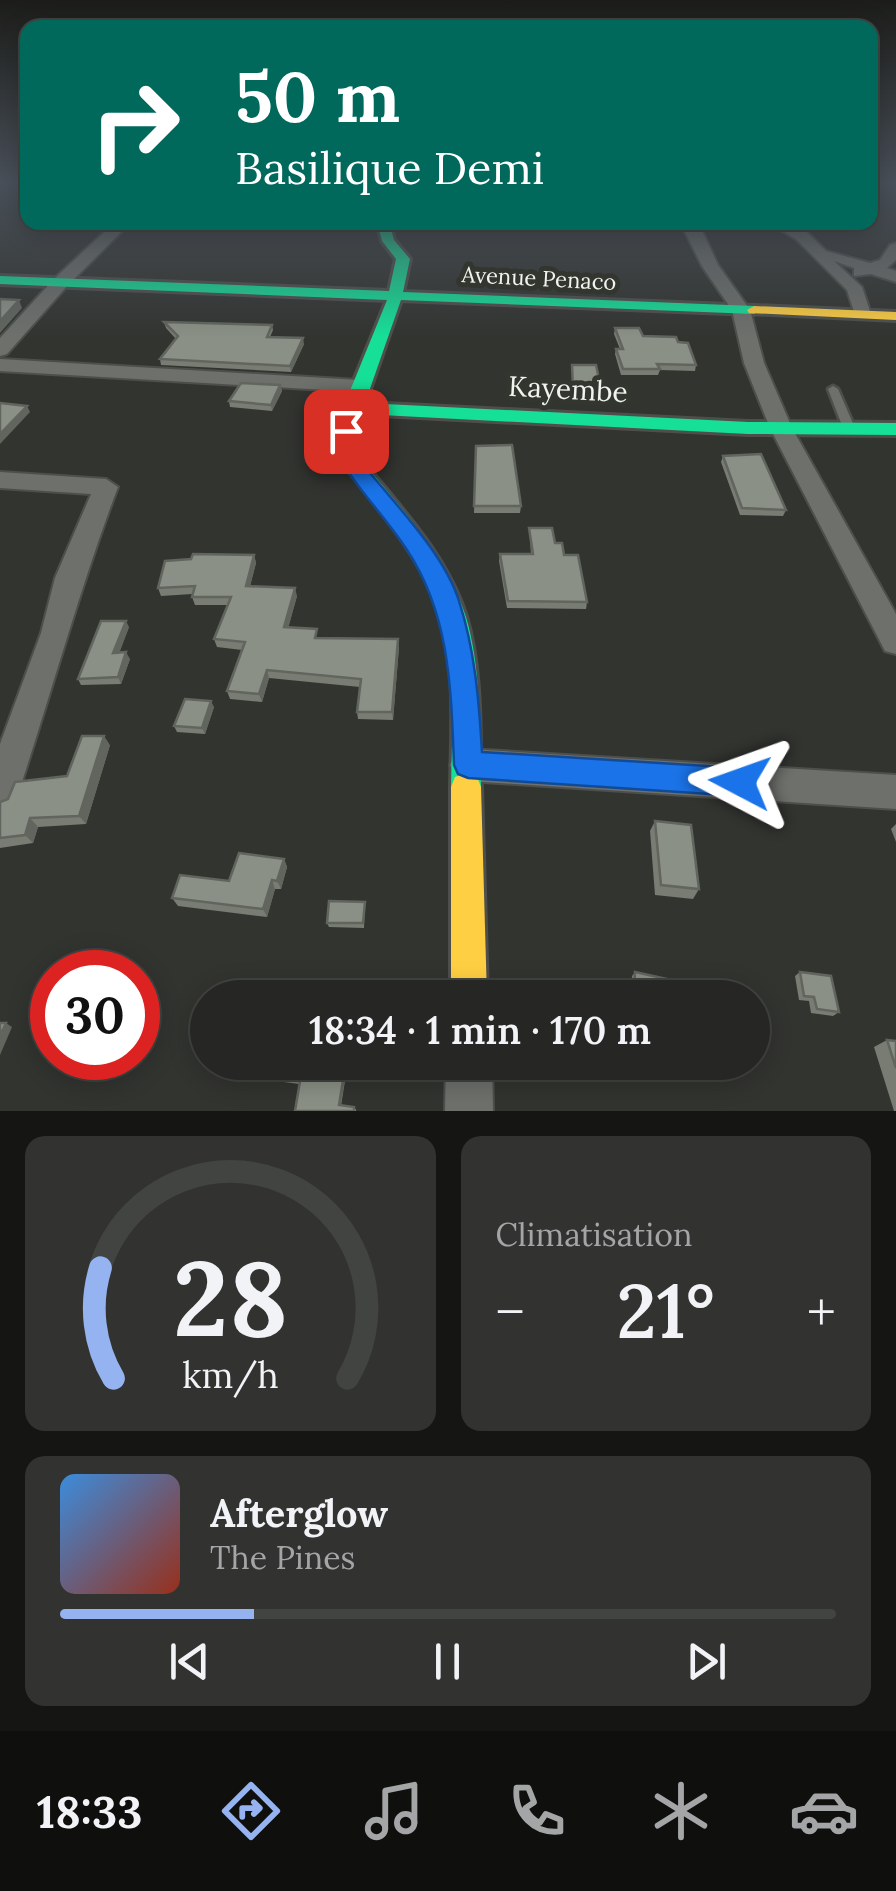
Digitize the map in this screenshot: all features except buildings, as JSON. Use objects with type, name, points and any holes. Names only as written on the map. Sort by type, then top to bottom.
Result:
[{"type":"street","points":[[0,350],[112,234]]},
{"type":"street","points":[[386,234],[403,260],[400,297],[356,397],[344,451],[416,544],[446,598],[464,677],[469,980]]},
{"type":"street","points":[[693,234],[741,310],[754,363],[781,428],[896,642]]},
{"type":"street","points":[[800,234],[821,250],[896,277]]},
{"type":"street","points":[[851,280],[886,263],[896,248]]},
{"type":"street","points":[[821,250],[831,268],[851,280],[861,300],[862,314]]},
{"type":"street","name":"Avenue Penaco","points":[[0,280],[896,316]]},
{"type":"street","points":[[700,310],[726,286]]},
{"type":"street","points":[[0,365],[136,370],[356,397]]},
{"type":"street","name":"Kayembe","points":[[356,397],[781,428],[896,429]]},
{"type":"street","points":[[0,480],[106,486],[69,578],[38,688],[0,794]]},
{"type":"street","points":[[468,765],[896,792]]},
{"type":"street","points":[[469,1080],[469,1111]]},
{"type":"lane","points":[[833,389],[848,428]]},
{"type":"traffic: fast","points":[[386,234],[403,259],[392,308],[357,402],[344,451],[412,539],[446,596],[462,664],[466,787]]},
{"type":"traffic: fast","points":[[0,280],[754,310]]},
{"type":"traffic: fast","points":[[352,408],[748,428],[896,429]]},
{"type":"traffic: slow","points":[[754,310],[896,316]]},
{"type":"traffic: slow","points":[[466,787],[469,980]]},
{"type":"route","points":[[346,431],[344,451],[416,544],[446,598],[464,677],[468,765],[740,782]]}]
